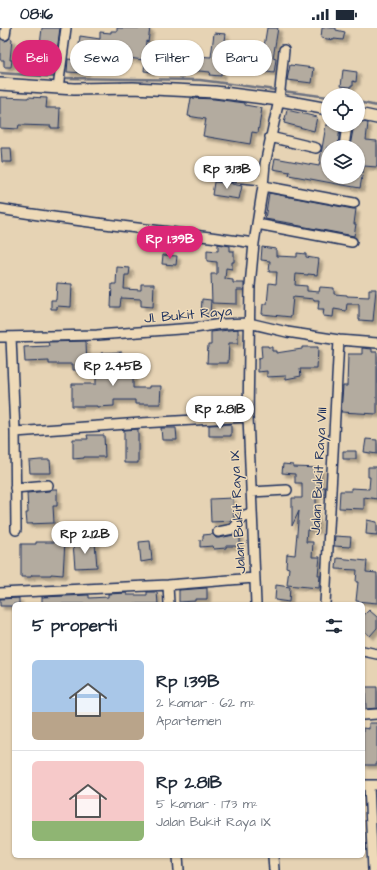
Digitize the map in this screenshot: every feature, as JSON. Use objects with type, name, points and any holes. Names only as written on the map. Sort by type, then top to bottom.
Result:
[{"type":"street","points":[[58,88],[66,28]]},
{"type":"street","name":"Jalan Bukit Raya IX","points":[[256,602],[248,417],[250,286],[254,243],[265,164],[278,100],[284,50]]},
{"type":"street","points":[[0,84],[74,89],[133,88],[215,92],[278,100],[321,108]]},
{"type":"street","points":[[365,115],[377,118]]},
{"type":"street","points":[[270,138],[316,148]]},
{"type":"street","points":[[210,175],[263,183],[354,203]]},
{"type":"street","points":[[0,209],[254,243]]},
{"type":"street","points":[[257,224],[352,242]]},
{"type":"street","name":"Jl. Bukit Raya","points":[[0,337],[97,335],[249,323],[287,332],[377,344]]},
{"type":"street","points":[[11,337],[15,432],[16,530]]},
{"type":"street","name":"Jalan Bukit Raya VIII","points":[[325,602],[339,340]]},
{"type":"street","points":[[15,432],[248,417]]},
{"type":"street","points":[[15,488],[48,485]]},
{"type":"street","points":[[251,492],[287,490]]},
{"type":"street","points":[[218,532],[232,529],[245,515],[251,512]]},
{"type":"street","points":[[0,593],[168,585],[254,578]]},
{"type":"street","points":[[168,585],[169,602]]},
{"type":"street","points":[[365,651],[377,654]]},
{"type":"street","points":[[365,715],[377,714]]},
{"type":"street","points":[[370,785],[373,870]]},
{"type":"street","points":[[178,858],[179,870]]},
{"type":"street","points":[[273,858],[274,870]]},
{"type":"building","points":[[42,28],[60,28],[58,40],[41,40]]},
{"type":"building","points":[[117,28],[150,28],[148,40],[141,40],[141,60],[133,59],[133,40],[80,40],[80,36],[100,39],[100,32],[111,33],[111,31],[117,31]]},
{"type":"building","points":[[267,28],[278,28],[273,58],[276,59],[274,73],[272,73],[272,40],[265,40]]},
{"type":"building","points":[[322,28],[336,28],[336,30],[345,32],[343,40],[321,38]]},
{"type":"building","points":[[214,33],[226,34],[225,40],[213,40]]},
{"type":"building","points":[[0,38],[5,41],[10,38],[12,39],[10,60],[12,60],[11,67],[4,67],[4,60],[0,60]]},
{"type":"building","points":[[212,49],[212,75],[209,75],[210,72],[204,71],[204,57],[211,57]]},
{"type":"building","points":[[68,59],[70,59],[70,72],[67,72]]},
{"type":"building","points":[[290,65],[314,68],[312,83],[287,80]]},
{"type":"building","points":[[343,70],[357,72],[356,82],[353,81],[353,85],[351,85],[351,87],[341,86]]},
{"type":"building","points":[[0,97],[47,98],[46,108],[60,108],[59,128],[51,128],[51,126],[19,125],[18,129],[0,128]]},
{"type":"building","points":[[191,98],[245,103],[245,105],[262,108],[258,133],[252,132],[250,144],[203,136],[206,119],[188,116]]},
{"type":"building","points":[[287,110],[317,117],[314,131],[284,123]]},
{"type":"building","points":[[365,122],[368,123],[366,140],[377,141],[377,167],[365,166],[365,140],[351,140],[353,132],[365,132]]},
{"type":"building","points":[[325,132],[339,132],[339,140],[323,140]]},
{"type":"building","points":[[1,148],[11,148],[12,162],[2,162]]},
{"type":"building","points":[[321,154],[321,181],[289,175],[290,172],[273,169],[275,158],[319,166]]},
{"type":"building","points":[[214,182],[232,183],[242,186],[239,199],[212,195]]},
{"type":"building","points":[[338,184],[361,184],[360,188]]},
{"type":"building","points":[[269,193],[356,209],[354,236],[265,219]]},
{"type":"building","points":[[218,244],[230,246],[230,251],[234,251],[234,262],[232,262],[232,269],[226,268],[225,279],[233,280],[233,283],[244,283],[244,290],[237,290],[237,304],[212,303],[211,274],[217,274],[217,262],[207,261],[207,250],[218,251]]},
{"type":"building","points":[[262,247],[276,249],[276,256],[297,257],[297,253],[306,254],[306,257],[319,259],[317,275],[296,274],[295,285],[307,286],[307,291],[319,292],[320,287],[334,288],[334,294],[369,297],[369,289],[376,289],[373,321],[359,320],[359,304],[347,304],[346,311],[334,309],[333,317],[323,316],[324,309],[318,309],[319,300],[293,297],[291,317],[262,314],[263,304],[267,304],[269,283],[276,284],[277,272],[269,272],[270,261],[261,260]]},
{"type":"building","points":[[163,255],[177,256],[176,265],[162,264]]},
{"type":"building","points":[[117,267],[130,268],[129,275],[125,275],[124,289],[141,290],[141,284],[154,284],[153,307],[141,306],[141,299],[121,298],[120,307],[111,307],[112,284],[116,284]]},
{"type":"building","points":[[57,283],[72,284],[71,307],[57,306],[57,309],[51,309],[51,300],[56,300]]},
{"type":"building","points":[[202,299],[211,300],[210,314],[201,314]]},
{"type":"building","points":[[238,329],[238,343],[229,343],[228,363],[207,363],[208,345],[211,345],[211,332]]},
{"type":"building","points":[[86,341],[87,370],[73,370],[73,364],[49,364],[49,361],[25,362],[24,347],[49,346],[48,342]]},
{"type":"building","points":[[261,346],[272,347],[272,351],[276,351],[276,353],[302,349],[302,347],[318,347],[317,369],[300,369],[301,376],[286,379],[286,376],[267,377],[267,371],[258,372],[258,359],[262,358]]},
{"type":"building","points":[[362,348],[372,349],[372,352],[377,352],[377,414],[341,412],[343,386],[347,386],[348,354],[362,354]]},
{"type":"building","points":[[122,352],[123,375],[133,375],[133,388],[161,386],[160,404],[135,404],[135,400],[114,400],[114,406],[72,406],[72,384],[96,384],[96,376],[102,376],[101,353]]},
{"type":"building","points":[[231,424],[231,436],[209,436],[209,425]]},
{"type":"building","points":[[161,428],[176,428],[177,440],[162,440]]},
{"type":"building","points":[[138,429],[138,463],[124,463],[124,430]]},
{"type":"building","points":[[87,435],[104,435],[105,457],[84,457],[73,459],[73,439],[88,439]]},
{"type":"building","points":[[366,439],[377,440],[377,454],[364,452]]},
{"type":"building","points":[[343,451],[356,451],[356,459],[343,459]]},
{"type":"building","points":[[50,460],[51,473],[30,473],[29,461]]},
{"type":"building","points":[[283,464],[293,465],[293,467],[321,468],[320,487],[325,487],[325,494],[316,494],[316,518],[318,518],[318,530],[307,530],[306,542],[313,542],[312,557],[320,557],[318,575],[320,575],[319,588],[287,585],[289,568],[286,567],[287,554],[295,555],[299,511],[292,526],[292,498],[302,498],[302,483],[295,483],[295,474],[282,473]]},
{"type":"building","points":[[368,467],[377,467],[377,499],[364,497],[364,509],[339,508],[340,491],[351,491],[351,488],[369,489],[370,477],[368,477]]},
{"type":"building","points":[[52,489],[57,489],[57,506],[53,506],[54,523],[27,524],[27,493],[49,491]]},
{"type":"building","points":[[233,498],[234,519],[232,521],[211,522],[210,499]]},
{"type":"building","points":[[367,520],[377,522],[377,535],[366,534]]},
{"type":"building","points":[[240,533],[240,546],[226,546],[226,548],[214,549],[213,546],[200,547],[200,540],[203,539],[203,535],[213,534],[216,538],[219,538]]},
{"type":"building","points":[[335,536],[351,537],[350,547],[334,546]]},
{"type":"building","points":[[55,540],[65,540],[63,575],[51,574],[21,577],[21,544],[55,542]]},
{"type":"building","points":[[150,541],[152,560],[141,562],[139,542]]},
{"type":"building","points":[[95,542],[97,567],[75,568],[73,543]]},
{"type":"building","points":[[337,558],[367,561],[366,572],[377,573],[377,603],[356,601],[358,582],[356,582],[357,570],[336,569]]},
{"type":"building","points":[[276,585],[290,587],[289,602],[275,600]]},
{"type":"building","points":[[207,588],[207,599],[195,599],[195,601],[179,602],[179,590]]},
{"type":"building","points":[[147,592],[157,592],[158,602],[42,602],[42,597],[89,595],[89,598],[108,597],[108,594],[127,593],[127,595],[147,595]]},
{"type":"building","points":[[19,598],[19,602],[12,602],[12,606],[0,606],[0,599]]},
{"type":"building","points":[[369,610],[377,617],[377,628],[370,636],[365,632],[365,614]]},
{"type":"building","points":[[365,687],[377,687],[377,708],[366,709]]},
{"type":"building","points":[[369,723],[377,723],[377,765],[365,765],[365,728],[369,729]]},
{"type":"waterway","points":[[0,73],[57,77]]},
{"type":"waterway","points":[[62,78],[200,80],[321,96]]},
{"type":"waterway","points":[[365,103],[377,106]]}]
